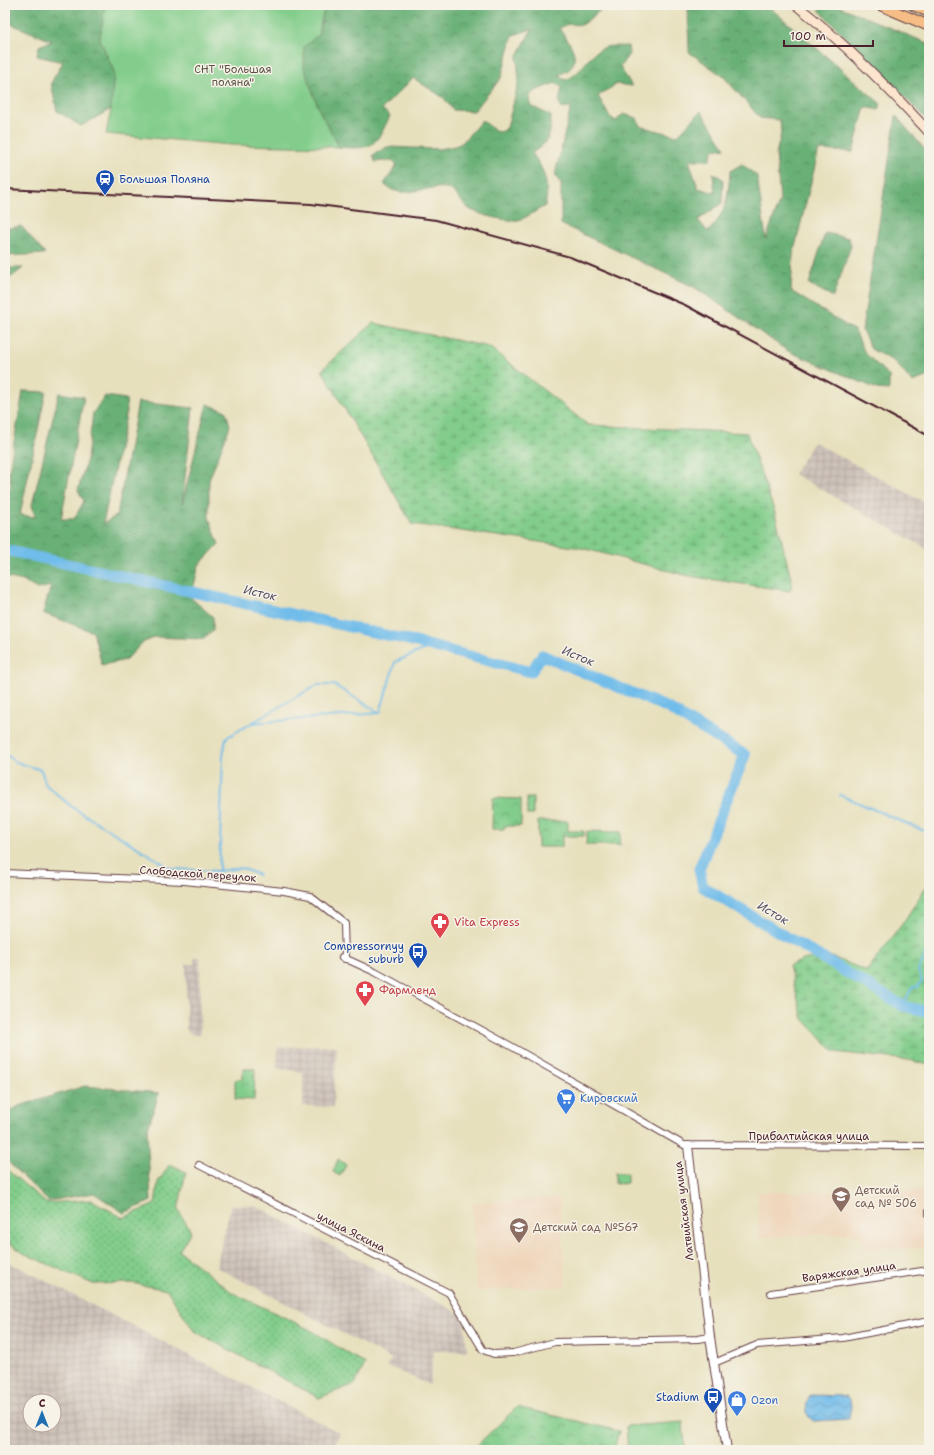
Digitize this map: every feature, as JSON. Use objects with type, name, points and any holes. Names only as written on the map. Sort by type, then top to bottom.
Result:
[{"type":"main road","points":[[796,5],[816,20],[876,76],[929,132]]},
{"type":"main road","points":[[880,5],[929,26]]},
{"type":"main road","points":[[913,5],[929,12]]},
{"type":"street","name":"Слободской переулок","points":[[5,874],[184,881],[284,891],[310,896],[344,923],[344,958]]},
{"type":"street","name":"Латвийская улица","points":[[344,958],[376,972],[606,1100],[648,1126],[688,1146],[710,1336],[727,1450]]},
{"type":"street","name":"Прибалтийская улица","points":[[688,1146],[929,1146]]},
{"type":"street","name":"улица Яскина","points":[[199,1165],[449,1293],[483,1350],[494,1354],[513,1353],[555,1342],[698,1339],[710,1336]]},
{"type":"street","name":"Варяжская улица","points":[[771,1293],[929,1270]]},
{"type":"street","points":[[714,1363],[757,1345],[842,1338],[929,1322]]},
{"type":"shaded area","points":[[814,442],[929,505],[929,550],[794,474]]},
{"type":"shaded area","points":[[200,957],[200,1035],[193,1035],[186,1029],[186,964],[194,964],[194,958]]},
{"type":"shaded area","points":[[337,1046],[333,1107],[303,1106],[303,1072],[277,1068],[278,1047]]},
{"type":"shaded area","name":"Детский сад № 506","points":[[758,1192],[923,1192],[924,1248],[865,1249],[859,1233],[759,1237]]},
{"type":"shaded area","name":"Детский сад №567","points":[[560,1198],[566,1286],[477,1291],[472,1203]]},
{"type":"shaded area","points":[[231,1205],[256,1206],[464,1316],[467,1351],[434,1351],[430,1385],[387,1366],[392,1359],[216,1267]]},
{"type":"shaded area","points":[[5,1260],[340,1433],[332,1450],[5,1450]]},
{"type":"green space","points":[[5,5],[105,5],[100,39],[114,72],[111,109],[81,126],[57,111],[51,83],[63,62],[37,56],[39,46],[52,41],[11,24],[11,9],[5,8]]},
{"type":"green space","name":"СНТ \"Большая поляна\"","points":[[105,5],[325,5],[318,35],[304,47],[304,68],[319,110],[339,147],[232,145],[106,134],[111,109],[114,72],[100,39]]},
{"type":"green space","points":[[325,5],[607,5],[582,25],[569,24],[559,28],[571,46],[574,61],[571,67],[559,75],[565,80],[571,77],[581,69],[589,58],[606,47],[628,46],[629,54],[620,67],[632,86],[617,84],[598,96],[610,117],[616,121],[623,114],[637,118],[640,126],[677,136],[701,111],[725,148],[713,150],[710,160],[689,160],[698,188],[715,193],[713,173],[723,179],[722,203],[698,220],[708,232],[714,225],[723,211],[727,197],[730,171],[742,164],[757,176],[766,239],[780,200],[776,154],[781,134],[780,120],[760,118],[724,77],[689,52],[688,5],[767,5],[881,104],[879,110],[865,107],[853,152],[819,150],[793,255],[791,291],[855,331],[865,353],[889,376],[889,390],[877,389],[788,351],[694,287],[561,224],[561,184],[555,175],[571,106],[562,109],[559,102],[562,87],[555,83],[533,92],[529,98],[531,106],[551,116],[548,138],[532,153],[540,165],[545,178],[547,191],[545,206],[521,219],[507,220],[484,215],[468,208],[453,191],[446,188],[430,188],[405,192],[390,189],[384,184],[397,165],[391,160],[375,162],[373,155],[387,147],[440,149],[455,146],[462,143],[482,120],[493,129],[500,132],[507,128],[519,80],[517,57],[532,29],[513,35],[501,78],[474,111],[453,110],[444,98],[413,78],[382,109],[390,116],[380,134],[372,144],[359,148],[339,147],[319,110],[303,68],[303,47],[318,35]]},
{"type":"green space","points":[[825,5],[836,5],[929,44],[929,122],[819,10]]},
{"type":"green space","points":[[896,116],[929,154],[929,376],[912,382],[895,362],[871,349],[862,330]]},
{"type":"green space","points":[[5,225],[9,228],[21,226],[45,254],[5,256]]},
{"type":"green space","points":[[825,233],[849,238],[851,246],[833,297],[809,284]]},
{"type":"green space","points":[[5,268],[23,268],[5,282]]},
{"type":"green space","points":[[373,323],[489,347],[588,425],[747,433],[775,513],[792,583],[790,591],[689,576],[582,548],[412,524],[322,370]]},
{"type":"green space","points":[[23,391],[46,392],[20,515],[35,517],[32,505],[59,393],[84,397],[61,519],[74,519],[84,501],[78,490],[87,459],[93,413],[105,396],[126,399],[127,411],[103,524],[117,515],[138,402],[193,408],[182,504],[207,404],[226,411],[230,426],[209,480],[209,518],[219,544],[199,565],[191,598],[213,617],[213,631],[202,639],[155,637],[142,643],[126,660],[102,665],[93,632],[43,613],[51,586],[37,589],[23,581],[5,577],[5,499],[11,486],[9,471]]},
{"type":"green space","points":[[493,798],[521,799],[521,826],[504,826],[504,829],[492,829]]},
{"type":"green space","points":[[527,798],[533,798],[533,815],[527,815]]},
{"type":"green space","points":[[538,821],[568,821],[568,831],[584,831],[584,836],[562,836],[562,847],[538,847]]},
{"type":"green space","points":[[587,831],[621,832],[620,845],[586,845]]},
{"type":"green space","points":[[929,882],[929,1065],[909,1060],[834,1052],[803,1019],[789,966],[803,960],[827,955],[867,971],[903,923]]},
{"type":"green space","points":[[243,1069],[255,1069],[254,1100],[235,1099],[235,1082],[237,1079],[243,1079]]},
{"type":"green space","points":[[85,1086],[159,1093],[147,1131],[151,1201],[124,1213],[94,1193],[48,1201],[5,1159],[5,1113],[19,1106]]},
{"type":"green space","points":[[338,1159],[346,1165],[340,1176],[333,1172]]},
{"type":"green space","points":[[170,1164],[186,1172],[178,1210],[191,1231],[179,1251],[233,1293],[309,1329],[365,1364],[355,1384],[319,1398],[194,1331],[167,1290],[132,1283],[93,1284],[25,1254],[5,1240],[5,1168],[46,1203],[92,1200],[123,1218],[155,1204],[158,1182]]},
{"type":"green space","points":[[615,1173],[627,1173],[627,1183],[615,1184]]},
{"type":"green space","points":[[517,1407],[619,1431],[614,1450],[472,1450]]},
{"type":"green space","points":[[683,1422],[685,1450],[628,1450],[626,1426]]},
{"type":"water","points":[[810,1395],[846,1396],[851,1404],[849,1419],[814,1421],[808,1416],[806,1410]]},
{"type":"waterway","name":"Исток","points":[[5,550],[408,640],[531,672],[542,655],[668,708],[745,755],[699,869],[703,887],[903,1006],[929,1012]]},
{"type":"waterway","points":[[219,871],[223,756],[226,738],[317,685],[334,685],[380,713],[395,662],[432,646]]},
{"type":"waterway","points":[[252,723],[379,713]]},
{"type":"waterway","points":[[5,754],[16,762],[41,770],[46,785],[72,807],[172,869],[219,871],[241,868],[259,875]]},
{"type":"waterway","points":[[840,795],[929,833]]},
{"type":"waterway","points":[[903,1006],[912,987],[917,987],[922,981],[918,971],[929,946]]},
{"type":"railway","points":[[5,189],[311,204],[436,220],[570,257],[685,305],[929,436]]},
{"type":"place","name":"Большая Поляна","points":[[105,196]]},
{"type":"place","name":"Vita Express","points":[[440,939]]},
{"type":"place","name":"Compressornyy suburb","points":[[418,969]]},
{"type":"place","name":"Фармленд","points":[[365,1007]]},
{"type":"place","name":"Кировский","points":[[566,1115]]},
{"type":"place","name":"Детский сад № 506","points":[[841,1213]]},
{"type":"place","name":"Детский сад №567","points":[[519,1244]]},
{"type":"place","name":"Stadium","points":[[713,1414]]},
{"type":"place","name":"Ozon","points":[[737,1417]]}]
